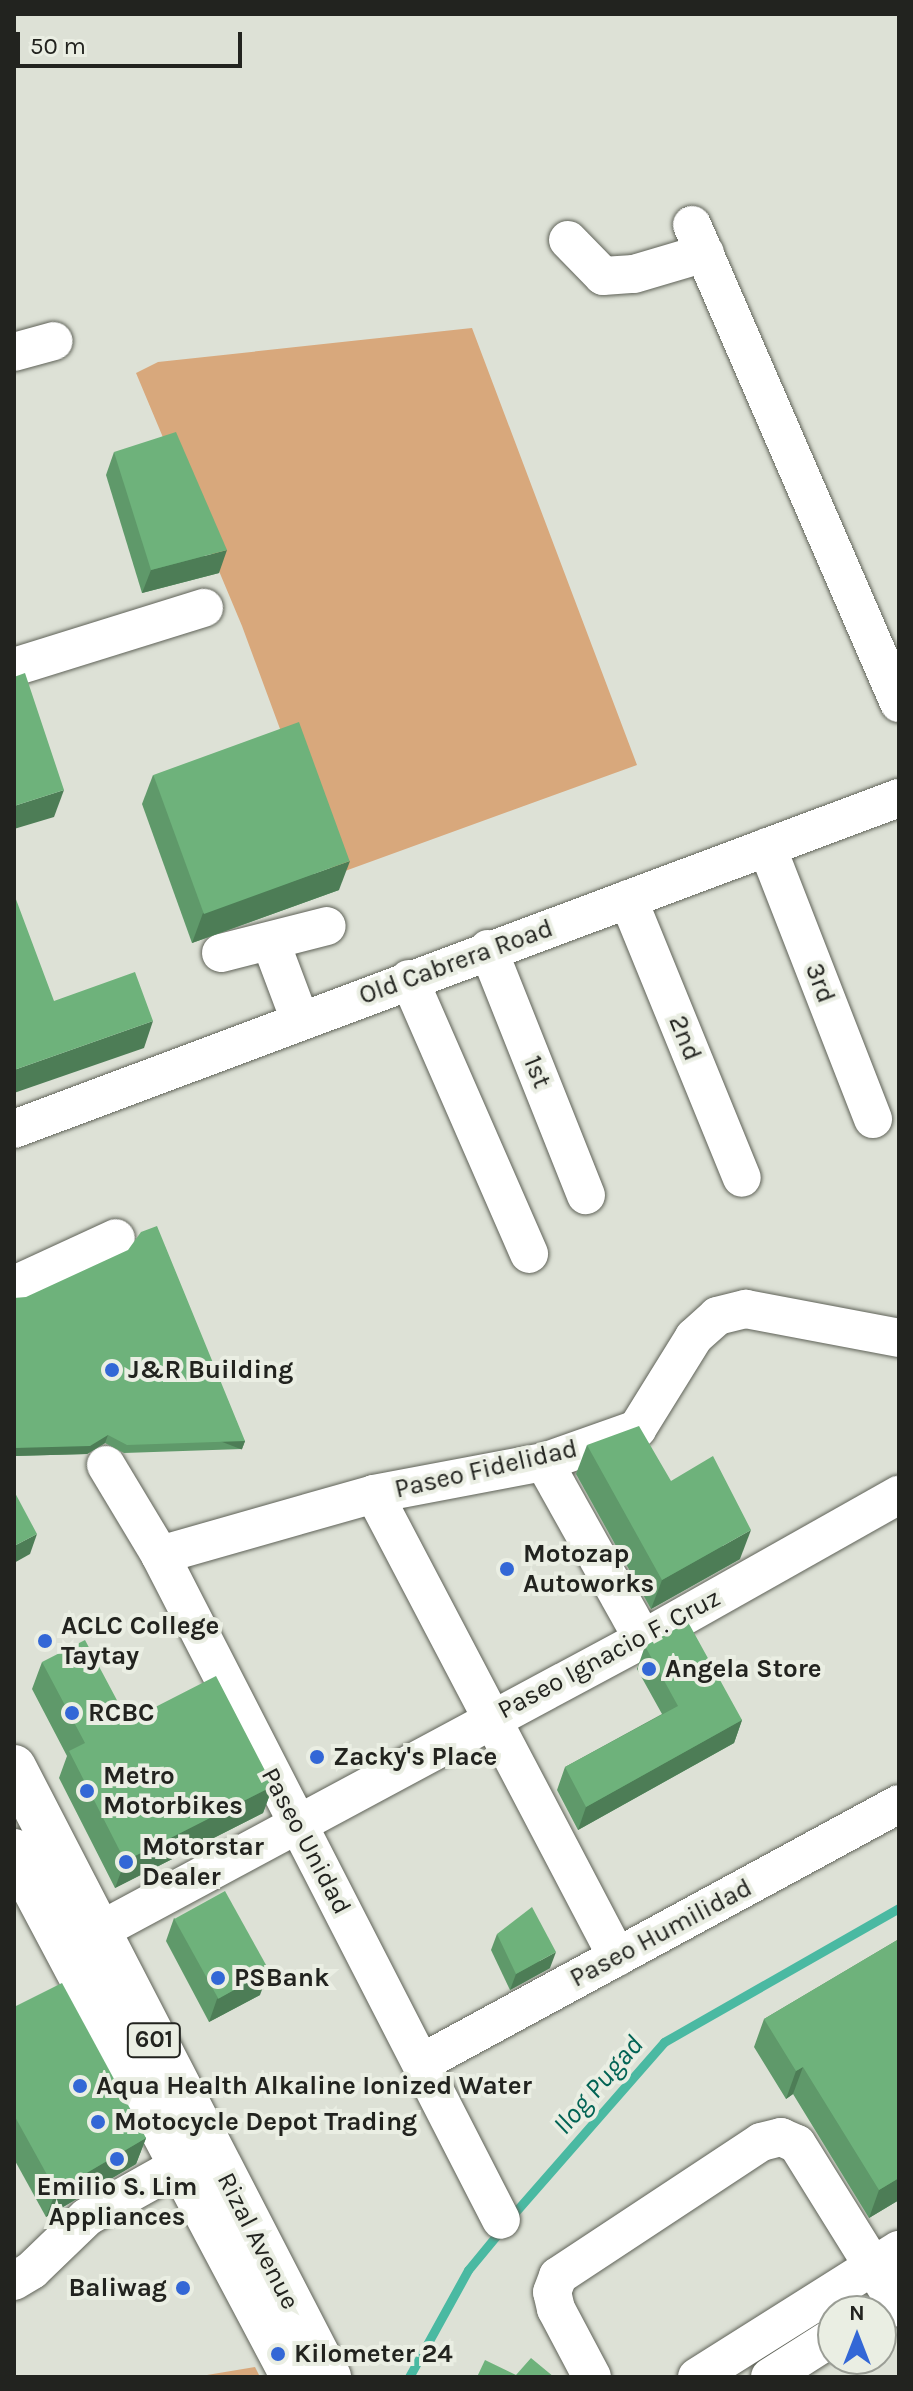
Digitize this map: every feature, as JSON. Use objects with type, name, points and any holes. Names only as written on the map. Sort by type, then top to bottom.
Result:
[{"type":"main road","name":"601","points":[[14,1767],[81,1940],[196,2156]]},
{"type":"main road","name":"601","points":[[14,1851],[81,1940]]},
{"type":"main road","name":"Rizal Avenue","points":[[196,2156],[311,2374]]},
{"type":"street","points":[[568,240],[603,276],[634,274],[699,239],[899,703]]},
{"type":"street","points":[[14,352],[54,341]]},
{"type":"street","points":[[14,667],[204,608]]},
{"type":"street","name":"Old Cabrera Road","points":[[14,1129],[488,949],[899,798]]},
{"type":"street","name":"3rd","points":[[767,847],[873,1119]]},
{"type":"street","name":"2nd","points":[[628,899],[742,1178]]},
{"type":"street","points":[[221,953],[271,943],[327,926]]},
{"type":"street","points":[[271,943],[300,1020]]},
{"type":"street","name":"1st","points":[[488,949],[586,1195]]},
{"type":"street","points":[[409,979],[529,1254]]},
{"type":"street","points":[[14,1285],[116,1238]]},
{"type":"street","name":"Paseo Fidelidad","points":[[160,1555],[374,1494],[544,1462],[637,1429],[649,1416],[694,1337],[717,1316],[746,1309],[899,1338]]},
{"type":"street","points":[[544,1462],[643,1639]]},
{"type":"street","name":"Paseo Unidad","points":[[106,1465],[160,1555],[295,1823],[423,2062],[501,2220]]},
{"type":"street","points":[[374,1494],[617,1957]]},
{"type":"street","name":"Paseo Ignacio F. Cruz","points":[[81,1940],[489,1718],[643,1639],[899,1495]]},
{"type":"street","name":"Paseo Humilidad","points":[[423,2062],[899,1804]]},
{"type":"street","points":[[592,2377],[556,2309],[552,2292],[558,2276],[761,2142],[781,2137],[797,2144],[885,2258],[891,2295]]},
{"type":"street","points":[[14,2281],[32,2270],[87,2217],[196,2156]]},
{"type":"street","points":[[697,2377],[885,2258]]},
{"type":"street","points":[[770,2377],[817,2347]]},
{"type":"shaded area","points":[[472,328],[637,765],[334,875],[242,626],[136,373],[158,362]]},
{"type":"shaded area","points":[[255,2367],[260,2377],[195,2377]]},
{"type":"building","points":[[176,432],[227,550],[151,570],[114,452]]},
{"type":"building","points":[[25,673],[64,790],[14,806],[14,677]]},
{"type":"building","points":[[299,722],[350,861],[204,914],[153,775]]},
{"type":"building","points":[[14,894],[54,1001],[135,972],[153,1021],[14,1070]]},
{"type":"building","name":"J&R Building","points":[[157,1226],[245,1441],[127,1445],[108,1435],[90,1446],[14,1448],[14,1298],[26,1297],[128,1250],[141,1232]]},
{"type":"building","points":[[639,1426],[671,1481],[713,1456],[751,1530],[662,1580],[587,1445]]},
{"type":"building","points":[[14,1491],[37,1534],[14,1546]]},
{"type":"building","points":[[688,1622],[742,1720],[586,1807],[565,1767],[678,1706],[645,1646]]},
{"type":"building","points":[[85,1640],[128,1721],[216,1676],[273,1786],[125,1861],[69,1751],[85,1743],[42,1662]]},
{"type":"building","points":[[225,1891],[269,1971],[218,1999],[174,1919]]},
{"type":"building","points":[[532,1907],[556,1952],[516,1974],[497,1934]]},
{"type":"building","points":[[899,1939],[899,2178],[879,2190],[803,2067],[796,2071],[764,2019]]},
{"type":"building","points":[[62,1983],[146,2138],[56,2191],[14,2115],[14,2007]]},
{"type":"building","points":[[531,2358],[554,2377],[477,2377],[485,2360],[516,2375]]},
{"type":"waterway","name":"Ilog Pugad","points":[[510,2218],[664,2042],[899,1908]]},
{"type":"waterway","name":"Ilog Pugad","points":[[409,2377],[468,2270],[501,2230]]},
{"type":"place","name":"J&R Building","points":[[112,1370]]},
{"type":"place","name":"Motozap Autoworks","points":[[507,1569]]},
{"type":"place","name":"ACLC College Taytay","points":[[45,1641]]},
{"type":"place","name":"Angela Store","points":[[649,1669]]},
{"type":"place","name":"RCBC","points":[[72,1713]]},
{"type":"place","name":"Zacky's Place","points":[[317,1757]]},
{"type":"place","name":"Metro Motorbikes","points":[[87,1791]]},
{"type":"place","name":"Motorstar Dealer","points":[[126,1862]]},
{"type":"place","name":"PSBank","points":[[218,1978]]},
{"type":"place","name":"Aqua Health Alkaline Ionized Water","points":[[80,2086]]},
{"type":"place","name":"Motocycle Depot Trading","points":[[98,2122]]},
{"type":"place","name":"Emilio S. Lim Appliances","points":[[117,2159]]},
{"type":"place","name":"Baliwag","points":[[183,2288]]},
{"type":"place","name":"Kilometer 24","points":[[278,2354]]}]
